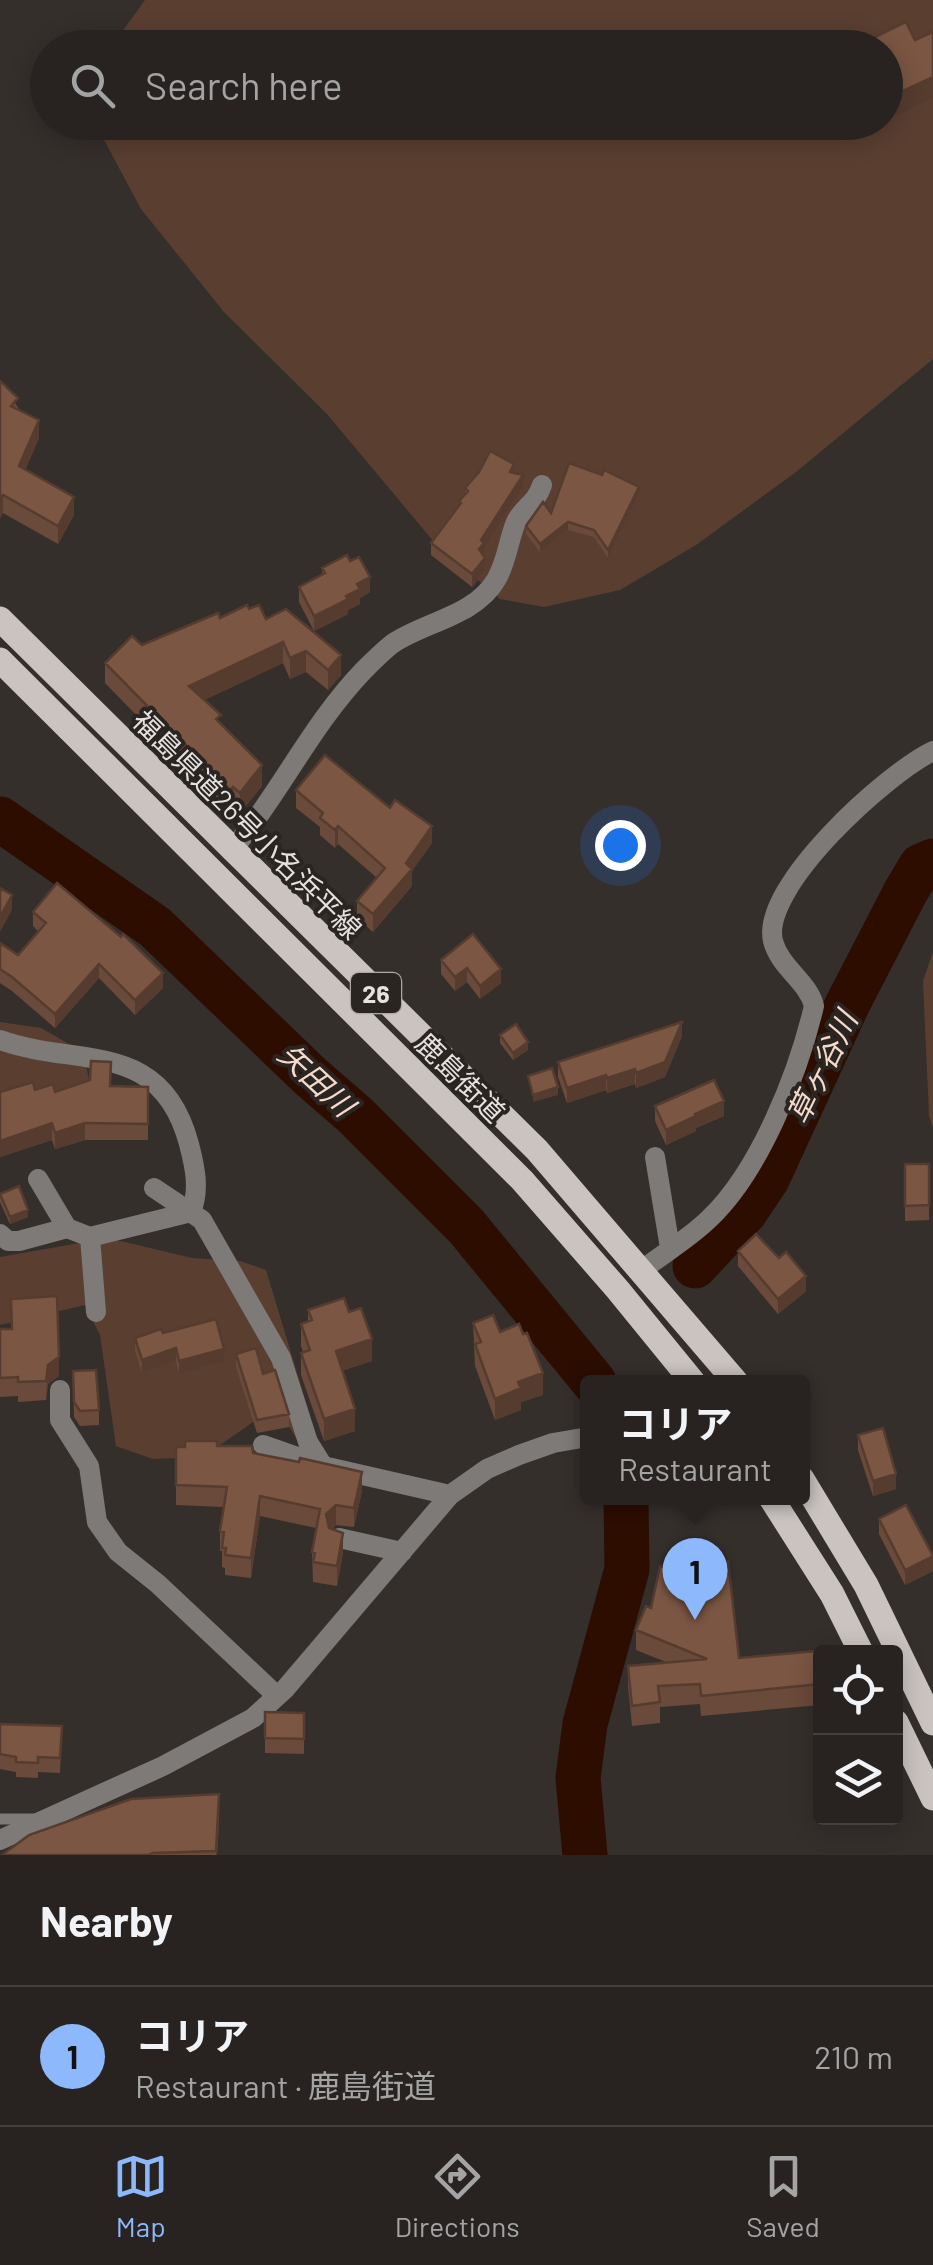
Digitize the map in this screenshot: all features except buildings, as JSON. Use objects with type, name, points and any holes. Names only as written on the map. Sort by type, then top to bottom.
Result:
[{"type":"main road","name":"福島県道26号小名浜平線","points":[[0,620],[537,1150],[730,1375]]},
{"type":"main road","name":"鹿島街道","points":[[0,660],[522,1180],[686,1375]]},
{"type":"main road","points":[[810,1493],[866,1585],[933,1723]]},
{"type":"main road","points":[[775,1505],[832,1594],[858,1645]]},
{"type":"main road","points":[[902,1735],[933,1798]]},
{"type":"street","points":[[231,851],[251,828],[304,744],[364,670],[392,644],[484,595],[497,580],[517,520],[538,498],[542,485]]},
{"type":"street","points":[[642,1270],[707,1221],[744,1176],[785,1093],[814,1006],[811,993],[793,978],[772,940],[771,921],[796,874],[837,825],[933,751]]},
{"type":"street","points":[[0,1040],[21,1048],[112,1061],[143,1073],[168,1098],[184,1128],[197,1184],[191,1212]]},
{"type":"street","points":[[654,1157],[670,1248]]},
{"type":"street","points":[[38,1179],[66,1228]]},
{"type":"street","points":[[154,1188],[202,1220],[280,1358],[308,1442],[323,1466]]},
{"type":"street","points":[[0,1234],[18,1241],[66,1228],[90,1237],[191,1212]]},
{"type":"street","points":[[90,1237],[96,1312]]},
{"type":"street","points":[[60,1390],[60,1420],[90,1466],[98,1522],[118,1552],[147,1574],[277,1696]]},
{"type":"street","points":[[0,1840],[253,1718],[277,1696],[450,1495],[487,1469],[552,1443],[580,1438]]},
{"type":"street","points":[[263,1445],[323,1466],[450,1495]]},
{"type":"street","points":[[339,1538],[402,1552]]},
{"type":"lane","points":[[0,1819],[50,1819]]},
{"type":"shaded area","points":[[145,0],[933,0],[933,359],[796,472],[696,545],[620,590],[544,607],[500,599],[435,543],[327,414],[224,312],[141,209],[104,140],[903,140],[903,30],[123,30]]},
{"type":"shaded area","points":[[933,952],[933,1128],[929,1116],[923,981]]},
{"type":"shaded area","points":[[0,1022],[41,1028],[83,1052],[90,1084],[34,1100],[0,1091]]},
{"type":"shaded area","points":[[108,1238],[192,1258],[240,1261],[266,1270],[310,1416],[303,1449],[276,1406],[203,1457],[153,1459],[116,1446],[100,1335],[85,1305],[0,1325],[0,1257]]},
{"type":"waterway","name":"矢田川","points":[[0,819],[155,927],[355,1115],[466,1226],[588,1375]]},
{"type":"waterway","name":"草ヶ谷川","points":[[695,1266],[745,1212],[767,1179],[848,1003],[906,891],[921,866],[933,861]]},
{"type":"waterway","name":"矢田川","points":[[585,1855],[578,1778],[585,1724],[627,1569],[626,1505]]},
{"type":"place","name":"コリア","points":[[695,1620]]}]
